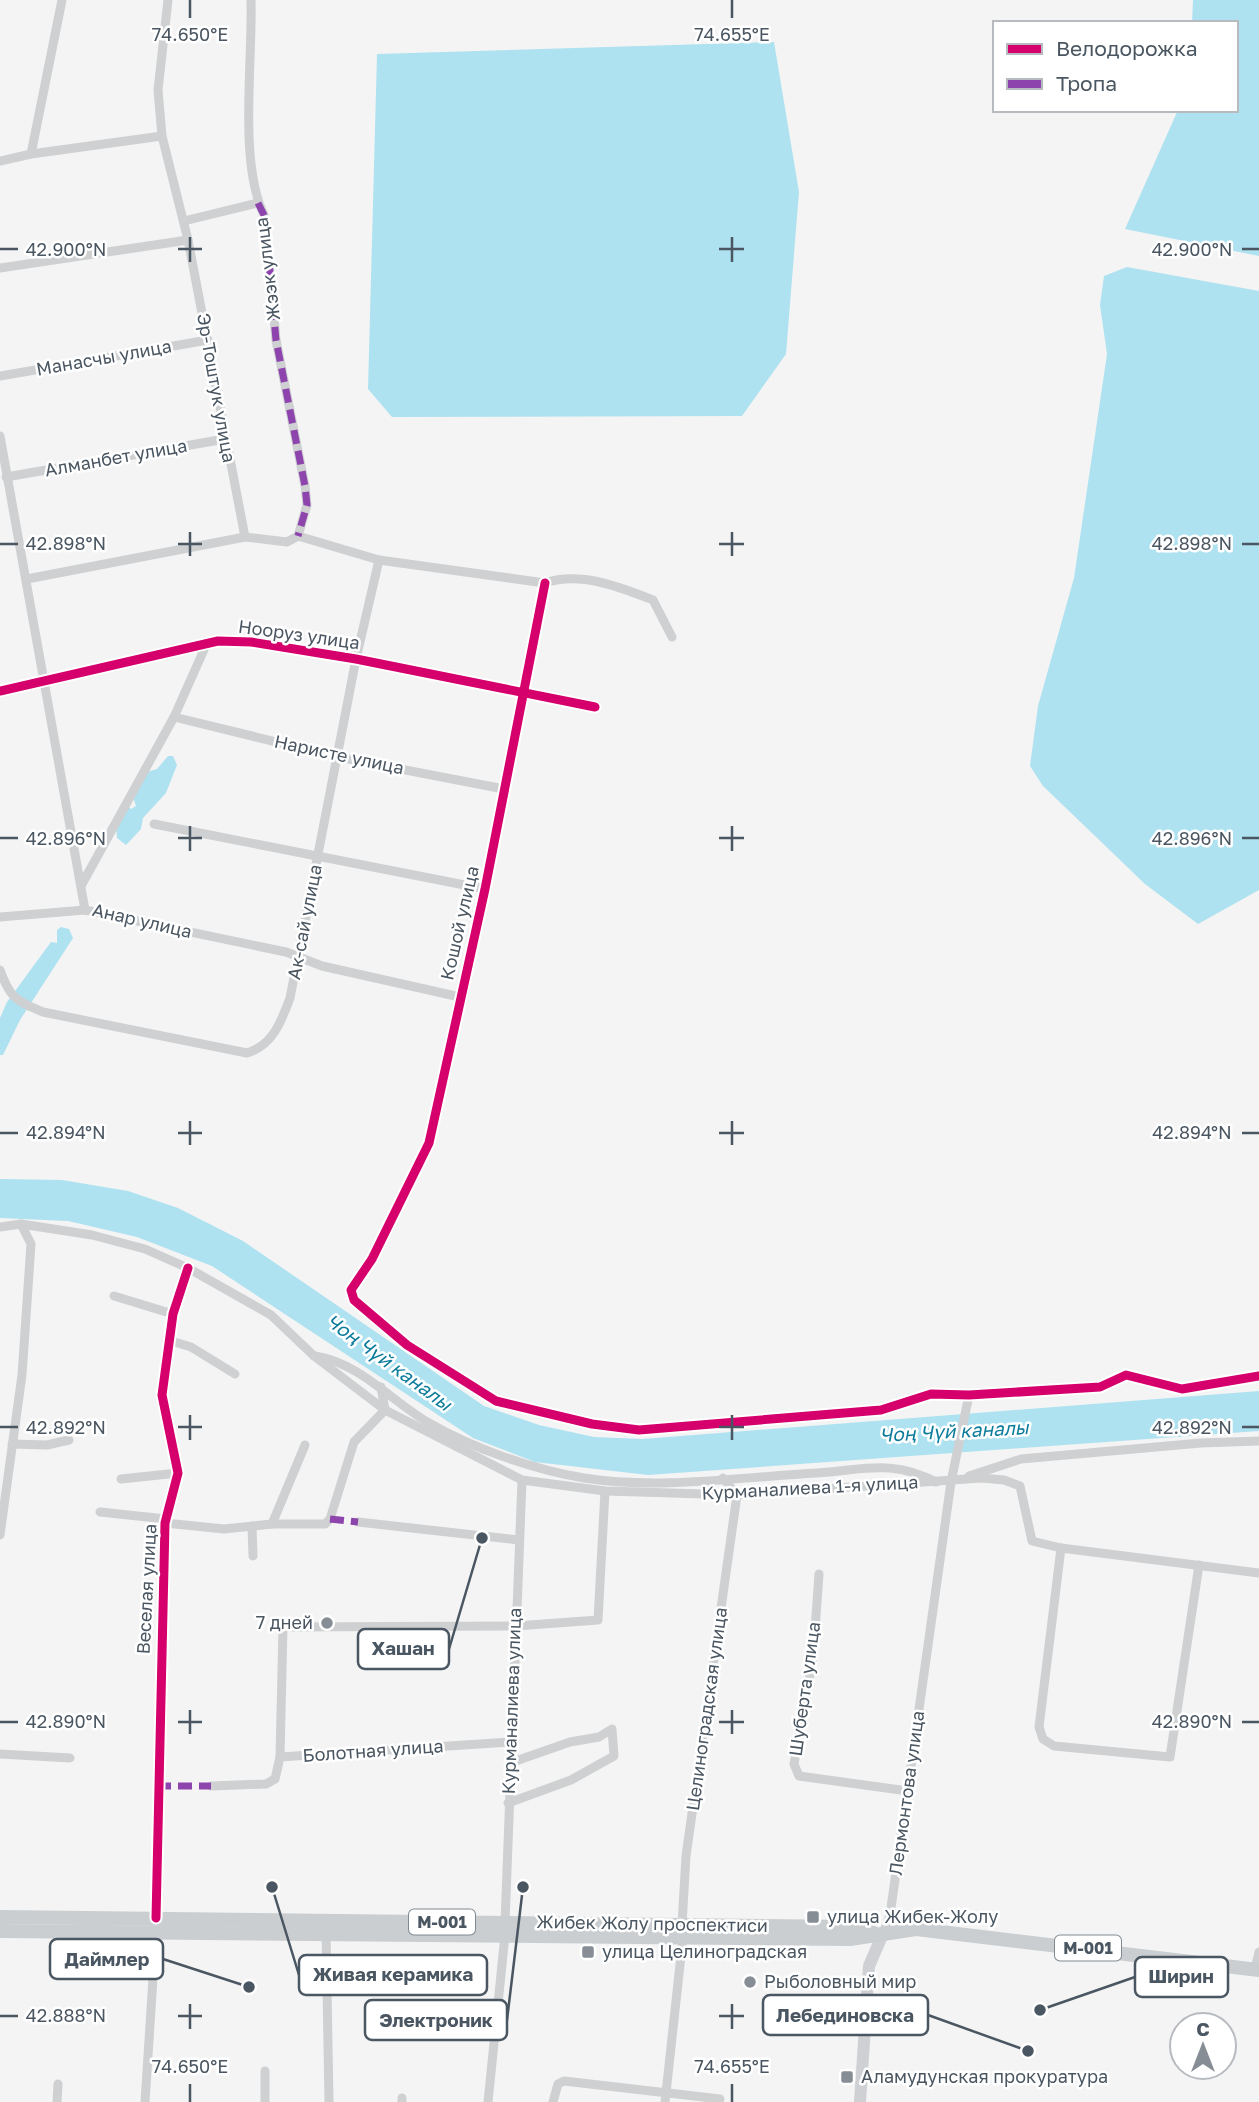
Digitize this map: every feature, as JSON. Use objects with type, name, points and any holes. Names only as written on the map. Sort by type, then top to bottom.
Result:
[{"type":"main road","name":"Жибек Жолу проспектиси","points":[[0,1917],[156,1925],[682,1931],[850,1939],[916,1929],[1257,1970]]},
{"type":"main road","name":"Жибек Жолу проспектиси","points":[[0,1931],[156,1925]]},
{"type":"main road","name":"Лермонтова улица","points":[[860,2102],[869,1966],[882,1936]]},
{"type":"street","points":[[31,154],[62,0]]},
{"type":"street","name":"Эр-Тоштук улица","points":[[168,0],[158,90],[162,136],[188,240],[245,537]]},
{"type":"street","name":"Жээк улица","points":[[251,0],[253,53],[248,143],[258,203],[265,217],[276,340],[305,486],[307,505],[298,536]]},
{"type":"street","points":[[0,161],[31,154],[162,136]]},
{"type":"street","points":[[184,221],[258,203]]},
{"type":"street","points":[[0,268],[188,240]]},
{"type":"street","name":"Манасчы улица","points":[[0,376],[208,340]]},
{"type":"street","name":"Анар улица","points":[[0,436],[46,680],[85,910],[298,957],[460,997]]},
{"type":"street","name":"Алманбет улица","points":[[6,477],[225,439]]},
{"type":"street","points":[[27,579],[245,537],[287,542],[298,536],[379,559],[545,583],[560,578],[613,584],[653,600],[672,637]]},
{"type":"street","name":"Ак-сай улица","points":[[0,970],[8,992],[32,1008],[247,1053],[269,1041],[280,1025],[290,998],[356,659],[379,559]]},
{"type":"street","name":"Кошой улица","points":[[545,583],[485,889],[429,1143],[372,1259],[351,1290],[355,1300],[407,1345],[496,1401],[592,1424],[639,1430],[881,1410],[931,1394],[968,1400]]},
{"type":"street","name":"Нооруз улица","points":[[0,691],[207,643],[251,642],[356,659],[596,706]]},
{"type":"street","points":[[81,886],[174,716],[207,643]]},
{"type":"street","name":"Наристе улица","points":[[174,716],[338,757],[504,789]]},
{"type":"street","points":[[154,824],[485,889]]},
{"type":"street","points":[[0,917],[85,910]]},
{"type":"street","points":[[0,1535],[22,1374],[31,1244],[21,1224]]},
{"type":"street","name":"Курманалиева 1-я улица","points":[[0,1227],[21,1224],[92,1235],[145,1249],[188,1268],[271,1315],[314,1356],[385,1410],[522,1480],[605,1491],[737,1495],[951,1482]]},
{"type":"street","name":"Веселая улица","points":[[145,2102],[156,1925],[165,1520],[178,1474],[162,1395],[173,1314],[188,1268]]},
{"type":"street","points":[[114,1296],[173,1314]]},
{"type":"street","points":[[168,1340],[191,1348],[235,1374]]},
{"type":"street","points":[[314,1356],[332,1359],[381,1387],[429,1423],[508,1458],[583,1478],[659,1484],[895,1466],[937,1482]]},
{"type":"street","points":[[968,1400],[1100,1387],[1126,1375],[1182,1388],[1259,1376]]},
{"type":"street","points":[[381,1387],[385,1410]]},
{"type":"street","name":"Лермонтова улица","points":[[882,1936],[890,1915],[951,1482],[968,1400]]},
{"type":"street","name":"Веселая улица","points":[[165,1520],[224,1529],[272,1524],[325,1524],[330,1519],[354,1442],[385,1410]]},
{"type":"street","points":[[12,1444],[47,1445],[69,1440]]},
{"type":"street","points":[[951,1482],[1021,1459],[1200,1443],[1259,1441]]},
{"type":"street","points":[[272,1524],[304,1445]]},
{"type":"street","points":[[508,1458],[522,1480]]},
{"type":"street","points":[[121,1479],[178,1474]]},
{"type":"street","points":[[723,1478],[737,1495]]},
{"type":"street","points":[[951,1482],[981,1478],[1004,1480],[1020,1486],[1032,1541],[1061,1548],[1259,1573]]},
{"type":"street","name":"Курманалиева улица","points":[[488,2102],[505,1929],[522,1480]]},
{"type":"street","points":[[280,1757],[283,1627],[516,1626],[598,1620],[605,1491]]},
{"type":"street","name":"Целиноградская улица","points":[[665,2098],[682,1931],[686,1856],[737,1495]]},
{"type":"street","points":[[100,1512],[165,1520]]},
{"type":"street","points":[[358,1522],[519,1540]]},
{"type":"street","points":[[252,1526],[253,1556]]},
{"type":"street","points":[[1061,1548],[1039,1727],[1043,1739],[1054,1746],[1170,1757],[1199,1565]]},
{"type":"street","name":"Шуберта улица","points":[[819,1574],[813,1657],[794,1764],[799,1776],[908,1791]]},
{"type":"street","points":[[508,1803],[571,1780],[614,1756],[612,1729],[599,1737],[570,1742],[510,1763]]},
{"type":"street","name":"Болотная улица","points":[[211,1786],[266,1784],[275,1779],[280,1757],[511,1742]]},
{"type":"street","points":[[0,1754],[70,1758]]},
{"type":"street","points":[[326,1927],[329,2102]]},
{"type":"street","points":[[1257,1970],[1259,1952]]},
{"type":"street","points":[[264,2071],[265,2102]]},
{"type":"street","points":[[554,2102],[558,2084],[564,2081],[665,2098],[720,2099]]},
{"type":"street","points":[[57,2102],[58,2084]]},
{"type":"water","points":[[1193,0],[1259,0],[1259,256],[1125,229],[1177,112],[1238,112],[1238,21],[1192,21]]},
{"type":"water","points":[[774,42],[799,192],[786,354],[742,416],[392,417],[368,389],[377,54]]},
{"type":"water","points":[[1127,267],[1259,291],[1259,890],[1198,924],[1145,884],[1043,786],[1030,766],[1038,706],[1074,578],[1107,354],[1100,305],[1104,276]]},
{"type":"water","points":[[168,756],[173,756],[177,765],[166,793],[143,818],[141,829],[126,845],[117,838],[116,827],[128,806],[131,809],[136,806],[133,797],[147,772],[157,769]]},
{"type":"water","points":[[61,927],[69,929],[73,938],[20,1020],[3,1055],[0,1055],[0,1018],[7,1002],[51,942],[57,943],[57,930]]},
{"type":"water","name":"Чоң Чүй каналы","points":[[0,1179],[62,1180],[128,1191],[178,1208],[243,1241],[484,1406],[539,1425],[594,1437],[642,1439],[1259,1391],[1259,1431],[648,1475],[535,1462],[473,1438],[212,1266],[137,1237],[68,1221],[0,1218]]},
{"type":"marked path","points":[[258,203],[265,217],[276,340],[305,486],[307,505],[298,536]]},
{"type":"marked path","points":[[330,1519],[358,1522]]},
{"type":"marked path","points":[[157,1786],[211,1786]]},
{"type":"cycle path","points":[[545,583],[485,889],[429,1143],[372,1259],[351,1290],[354,1300],[407,1345],[496,1401],[592,1424],[639,1430],[881,1410],[931,1394],[969,1395],[1100,1387],[1126,1375],[1182,1389],[1259,1376]]},
{"type":"cycle path","points":[[0,691],[218,641],[251,642],[356,659],[595,707]]},
{"type":"cycle path","points":[[156,1918],[165,1523],[178,1473],[162,1395],[173,1314],[188,1268]]},
{"type":"place","name":"Хашан","points":[[482,1538]]},
{"type":"place","name":"7 дней","points":[[327,1623]]},
{"type":"place","name":"Живая керамика","points":[[272,1887]]},
{"type":"place","name":"Электроник","points":[[523,1887]]},
{"type":"place","name":"улица Жибек-Жолу","points":[[813,1917]]},
{"type":"place","name":"улица Целиноградская","points":[[588,1952]]},
{"type":"place","name":"Рыболовный мир","points":[[750,1982]]},
{"type":"place","name":"Даймлер","points":[[249,1987]]},
{"type":"place","name":"Ширин","points":[[1040,2010]]},
{"type":"place","name":"Лебединовска","points":[[1028,2051]]},
{"type":"place","name":"Аламудунская прокуратура","points":[[847,2077]]}]
